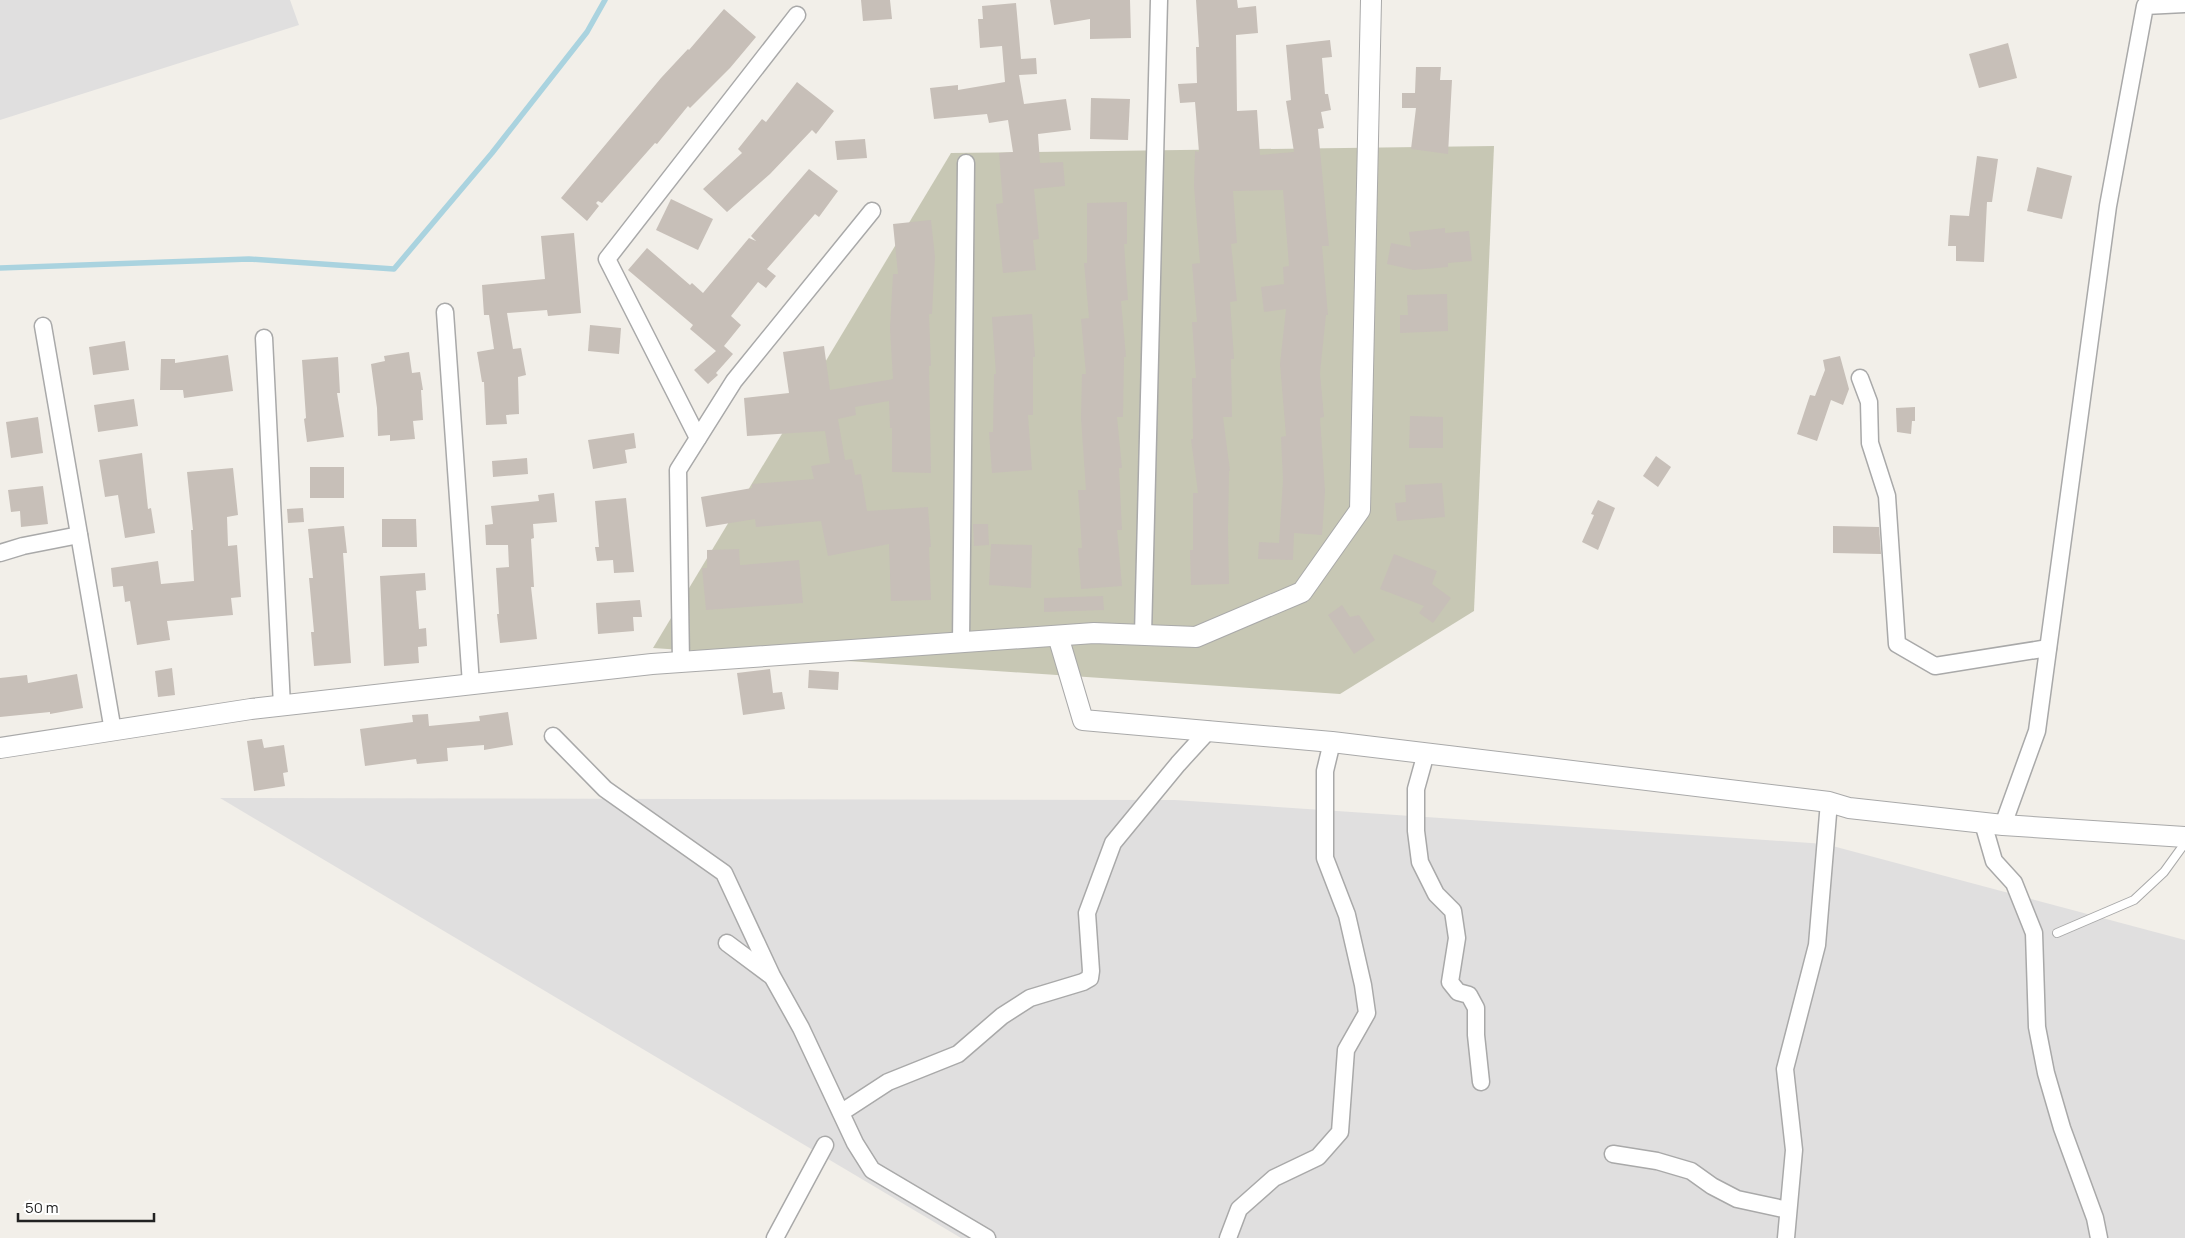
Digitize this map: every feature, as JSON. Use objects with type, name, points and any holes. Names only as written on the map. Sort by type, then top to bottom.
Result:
[{"type":"street","points":[[1143,635],[1159,0]]},
{"type":"street","points":[[0,748],[282,706],[682,662],[1094,633],[1196,636],[1302,592],[1360,510],[1371,0]]},
{"type":"street","points":[[2003,825],[2036,731],[2108,206],[2145,6],[2185,4]]},
{"type":"street","points":[[698,438],[607,259],[797,15]]},
{"type":"street","points":[[961,643],[966,163]]},
{"type":"street","points":[[682,662],[678,470],[734,381],[872,211]]},
{"type":"street","points":[[445,312],[471,684]]},
{"type":"street","points":[[43,326],[113,731]]},
{"type":"street","points":[[264,338],[282,706]]},
{"type":"street","points":[[1860,378],[1869,402],[1870,443],[1887,496],[1896,644],[1936,666],[2048,648]]},
{"type":"street","points":[[0,553],[23,546],[79,535]]},
{"type":"street","points":[[1058,636],[1083,720],[1332,742],[1829,802],[1849,808],[1983,823],[2185,836]]},
{"type":"street","points":[[842,1112],[888,1082],[958,1054],[1002,1016],[1030,998],[1083,982],[1090,978],[1087,913],[1113,843],[1178,764],[1209,730]]},
{"type":"street","points":[[553,736],[605,789],[724,873],[772,976],[801,1028],[842,1112],[855,1143],[872,1170],[987,1238]]},
{"type":"street","points":[[1228,1238],[1239,1209],[1274,1178],[1318,1157],[1340,1132],[1346,1050],[1367,1013],[1363,985],[1347,916],[1325,858],[1325,771],[1332,742]]},
{"type":"street","points":[[1426,753],[1416,789],[1416,831],[1420,862],[1436,894],[1453,911],[1458,938],[1450,982],[1458,992],[1469,995],[1476,1008],[1476,1035],[1481,1082]]},
{"type":"street","points":[[1786,1238],[1794,1150],[1786,1069],[1817,945],[1829,802]]},
{"type":"street","points":[[1983,823],[1994,861],[2014,883],[2034,933],[2037,1027],[2046,1073],[2062,1128],[2095,1218],[2099,1238]]},
{"type":"street","points":[[727,943],[772,976]]},
{"type":"street","points":[[775,1238],[825,1146]]},
{"type":"street","points":[[1613,1154],[1657,1161],[1691,1171],[1712,1186],[1737,1199],[1788,1210]]},
{"type":"lane","points":[[2057,933],[2134,900],[2164,872],[2185,843]]},
{"type":"shaded area","points":[[0,0],[290,0],[299,25],[0,120]]},
{"type":"shaded area","points":[[1494,146],[1474,611],[1340,694],[653,648],[951,153]]},
{"type":"shaded area","points":[[220,798],[1175,800],[1825,844],[2185,940],[2185,1238],[961,1238]]},
{"type":"building","points":[[861,0],[890,0],[892,19],[863,21]]},
{"type":"building","points":[[1050,0],[1130,0],[1131,38],[1090,39],[1090,19],[1054,25]]},
{"type":"building","points":[[1196,0],[1237,0],[1238,8],[1256,6],[1258,33],[1236,35],[1237,111],[1257,110],[1260,155],[1294,152],[1286,101],[1291,100],[1286,45],[1330,40],[1332,57],[1322,58],[1325,94],[1328,94],[1331,110],[1321,112],[1324,128],[1318,129],[1329,246],[1322,246],[1328,315],[1326,315],[1320,373],[1324,417],[1320,418],[1325,491],[1322,535],[1294,533],[1293,560],[1258,559],[1259,542],[1279,543],[1283,480],[1281,437],[1286,436],[1280,364],[1286,309],[1264,312],[1261,287],[1284,284],[1283,267],[1289,266],[1283,190],[1233,191],[1237,243],[1231,244],[1237,301],[1230,302],[1234,359],[1231,359],[1232,417],[1223,417],[1230,471],[1229,584],[1191,585],[1190,550],[1193,550],[1193,493],[1198,493],[1191,439],[1193,439],[1192,378],[1196,378],[1192,322],[1197,322],[1192,264],[1200,263],[1194,186],[1195,151],[1199,152],[1195,102],[1180,103],[1178,84],[1197,83],[1196,47],[1199,47]]},
{"type":"building","points":[[1016,3],[1021,59],[1036,58],[1037,74],[1019,75],[1024,104],[1066,99],[1071,130],[1038,134],[1040,163],[1063,162],[1065,186],[1034,189],[1039,239],[1033,240],[1036,270],[1003,273],[996,204],[1003,203],[999,153],[1013,152],[1008,120],[989,123],[987,114],[934,119],[930,88],[958,85],[958,90],[1005,82],[1002,46],[980,48],[978,19],[983,19],[982,6]]},
{"type":"building","points":[[724,9],[756,37],[730,68],[690,108],[688,106],[657,144],[655,143],[602,203],[598,201],[596,203],[599,206],[587,221],[561,198],[661,78],[689,50]]},
{"type":"building","points":[[2008,43],[2017,78],[1979,88],[1969,54]]},
{"type":"building","points":[[1416,67],[1441,67],[1440,80],[1452,80],[1448,154],[1411,149],[1416,108],[1402,108],[1402,93],[1415,93]]},
{"type":"building","points":[[797,82],[834,111],[816,134],[812,130],[770,174],[727,212],[703,189],[742,153],[738,149],[762,119],[766,122]]},
{"type":"building","points":[[1091,98],[1130,99],[1128,140],[1090,139]]},
{"type":"building","points":[[865,139],[867,158],[837,160],[835,141]]},
{"type":"building","points":[[1977,156],[1998,159],[1992,202],[1987,202],[1984,262],[1956,261],[1956,246],[1948,246],[1950,215],[1969,216]]},
{"type":"building","points":[[2037,167],[2072,176],[2062,219],[2027,211]]},
{"type":"building","points":[[809,169],[838,191],[819,217],[815,214],[767,269],[776,276],[766,288],[758,282],[731,316],[741,325],[724,346],[733,354],[716,373],[718,375],[708,384],[694,370],[716,351],[690,329],[693,325],[628,270],[647,248],[690,285],[692,283],[703,293],[749,238],[756,241],[751,236]]},
{"type":"building","points":[[671,199],[713,219],[698,250],[656,230]]},
{"type":"building","points":[[1127,202],[1127,244],[1124,244],[1128,300],[1121,301],[1126,357],[1124,357],[1123,417],[1117,417],[1122,468],[1119,468],[1122,530],[1117,530],[1122,586],[1081,589],[1078,548],[1082,548],[1078,490],[1086,490],[1081,418],[1082,374],[1086,374],[1081,319],[1089,318],[1084,263],[1087,263],[1087,203]]},
{"type":"building","points":[[931,220],[935,257],[932,314],[929,314],[931,473],[892,472],[892,428],[890,428],[889,401],[855,407],[856,415],[838,419],[845,460],[852,459],[855,475],[861,474],[867,511],[928,507],[931,547],[929,547],[931,600],[891,601],[889,544],[828,556],[821,521],[756,527],[755,519],[706,527],[701,497],[752,488],[752,484],[814,479],[811,466],[830,463],[825,431],[747,436],[744,398],[789,393],[783,352],[824,346],[830,390],[893,379],[890,329],[893,274],[898,274],[893,224]]},
{"type":"building","points":[[1445,228],[1445,233],[1469,231],[1472,261],[1448,263],[1448,267],[1414,270],[1387,264],[1391,243],[1411,247],[1409,232]]},
{"type":"building","points":[[574,233],[581,313],[548,316],[547,310],[507,313],[513,349],[521,348],[526,375],[518,377],[519,414],[506,415],[507,424],[486,425],[484,382],[482,382],[477,352],[494,349],[489,315],[484,315],[482,285],[545,279],[541,236]]},
{"type":"building","points":[[1447,294],[1448,331],[1400,333],[1400,315],[1408,315],[1407,295]]},
{"type":"building","points":[[1032,314],[1035,357],[1033,357],[1033,415],[1028,415],[1032,470],[992,473],[989,432],[993,432],[994,374],[996,374],[992,317]]},
{"type":"building","points":[[590,325],[621,328],[619,354],[588,351]]},
{"type":"building","points":[[125,341],[129,370],[93,375],[89,347]]},
{"type":"building","points":[[409,352],[412,373],[420,372],[423,390],[421,390],[423,420],[413,421],[415,439],[390,441],[390,435],[378,436],[377,408],[371,364],[385,361],[384,356]]},
{"type":"building","points":[[228,355],[233,391],[184,398],[183,390],[160,390],[161,359],[175,359],[175,363]]},
{"type":"building","points":[[1840,356],[1849,389],[1843,405],[1831,400],[1817,441],[1797,434],[1810,395],[1815,396],[1825,370],[1823,360]]},
{"type":"building","points":[[338,357],[340,393],[337,393],[344,437],[307,442],[304,419],[306,418],[302,360]]},
{"type":"building","points":[[134,399],[138,426],[98,432],[94,405]]},
{"type":"building","points":[[1915,407],[1915,421],[1912,421],[1911,434],[1897,432],[1896,408]]},
{"type":"building","points":[[1410,416],[1443,417],[1443,448],[1409,448]]},
{"type":"building","points":[[38,417],[43,453],[11,458],[6,422]]},
{"type":"building","points":[[634,433],[636,448],[625,450],[627,463],[593,469],[588,440]]},
{"type":"building","points":[[142,453],[148,509],[151,508],[155,533],[125,538],[118,495],[105,497],[99,460]]},
{"type":"building","points":[[1656,456],[1671,467],[1658,487],[1643,476]]},
{"type":"building","points":[[527,458],[528,474],[493,477],[492,461]]},
{"type":"building","points":[[310,467],[344,467],[344,498],[310,498]]},
{"type":"building","points":[[233,468],[238,515],[227,517],[228,546],[237,545],[241,597],[231,598],[233,615],[167,621],[170,640],[137,645],[130,601],[125,602],[123,586],[113,587],[111,568],[158,561],[161,584],[194,581],[191,530],[193,530],[187,472]]},
{"type":"building","points":[[1442,483],[1445,517],[1397,521],[1395,503],[1406,502],[1405,485]]},
{"type":"building","points":[[43,486],[48,524],[21,527],[20,511],[11,512],[8,490]]},
{"type":"building","points":[[554,493],[557,522],[533,524],[534,538],[531,539],[534,587],[531,587],[537,639],[500,643],[496,568],[509,567],[508,545],[486,545],[485,525],[493,524],[491,506],[539,501],[538,495]]},
{"type":"building","points":[[626,498],[634,572],[614,573],[613,560],[597,561],[595,547],[599,547],[595,501]]},
{"type":"building","points":[[1598,500],[1615,508],[1598,550],[1582,542],[1594,515],[1591,514]]},
{"type":"building","points":[[303,508],[304,522],[288,523],[287,509]]},
{"type":"building","points":[[382,519],[416,519],[417,547],[382,547]]},
{"type":"building","points":[[973,524],[988,524],[989,545],[974,546]]},
{"type":"building","points":[[344,526],[347,553],[343,553],[351,663],[314,666],[311,632],[314,632],[309,578],[313,578],[308,529]]},
{"type":"building","points":[[1833,526],[1879,527],[1881,554],[1833,553]]},
{"type":"building","points":[[991,544],[1032,545],[1031,588],[989,585]]},
{"type":"building","points":[[739,549],[740,565],[799,560],[803,603],[706,610],[702,568],[707,568],[707,550]]},
{"type":"building","points":[[1394,554],[1437,571],[1432,584],[1451,598],[1433,623],[1419,613],[1424,606],[1380,589]]},
{"type":"building","points":[[425,573],[426,590],[416,591],[419,629],[426,628],[427,646],[418,647],[419,663],[384,666],[380,576]]},
{"type":"building","points":[[1103,596],[1104,610],[1044,612],[1044,598]]},
{"type":"building","points":[[640,600],[642,617],[633,617],[634,631],[598,634],[596,603]]},
{"type":"building","points":[[1342,605],[1350,617],[1359,615],[1375,640],[1354,654],[1328,615]]},
{"type":"building","points":[[172,668],[175,695],[158,697],[155,671]]},
{"type":"building","points":[[770,669],[773,693],[782,692],[785,709],[743,715],[737,673]]},
{"type":"building","points":[[809,670],[839,672],[838,690],[808,688]]},
{"type":"building","points":[[77,674],[83,708],[50,714],[50,712],[0,717],[0,678],[27,675],[28,683]]},
{"type":"building","points":[[508,712],[513,745],[484,750],[484,745],[447,748],[448,761],[417,764],[416,759],[365,766],[360,729],[413,722],[412,715],[428,714],[429,726],[480,721],[479,716]]},
{"type":"building","points":[[262,739],[264,748],[284,745],[288,772],[283,773],[285,786],[254,791],[247,741]]},
{"type":"waterway","points":[[0,268],[249,259],[394,269],[492,153],[587,32],[605,0]]}]
